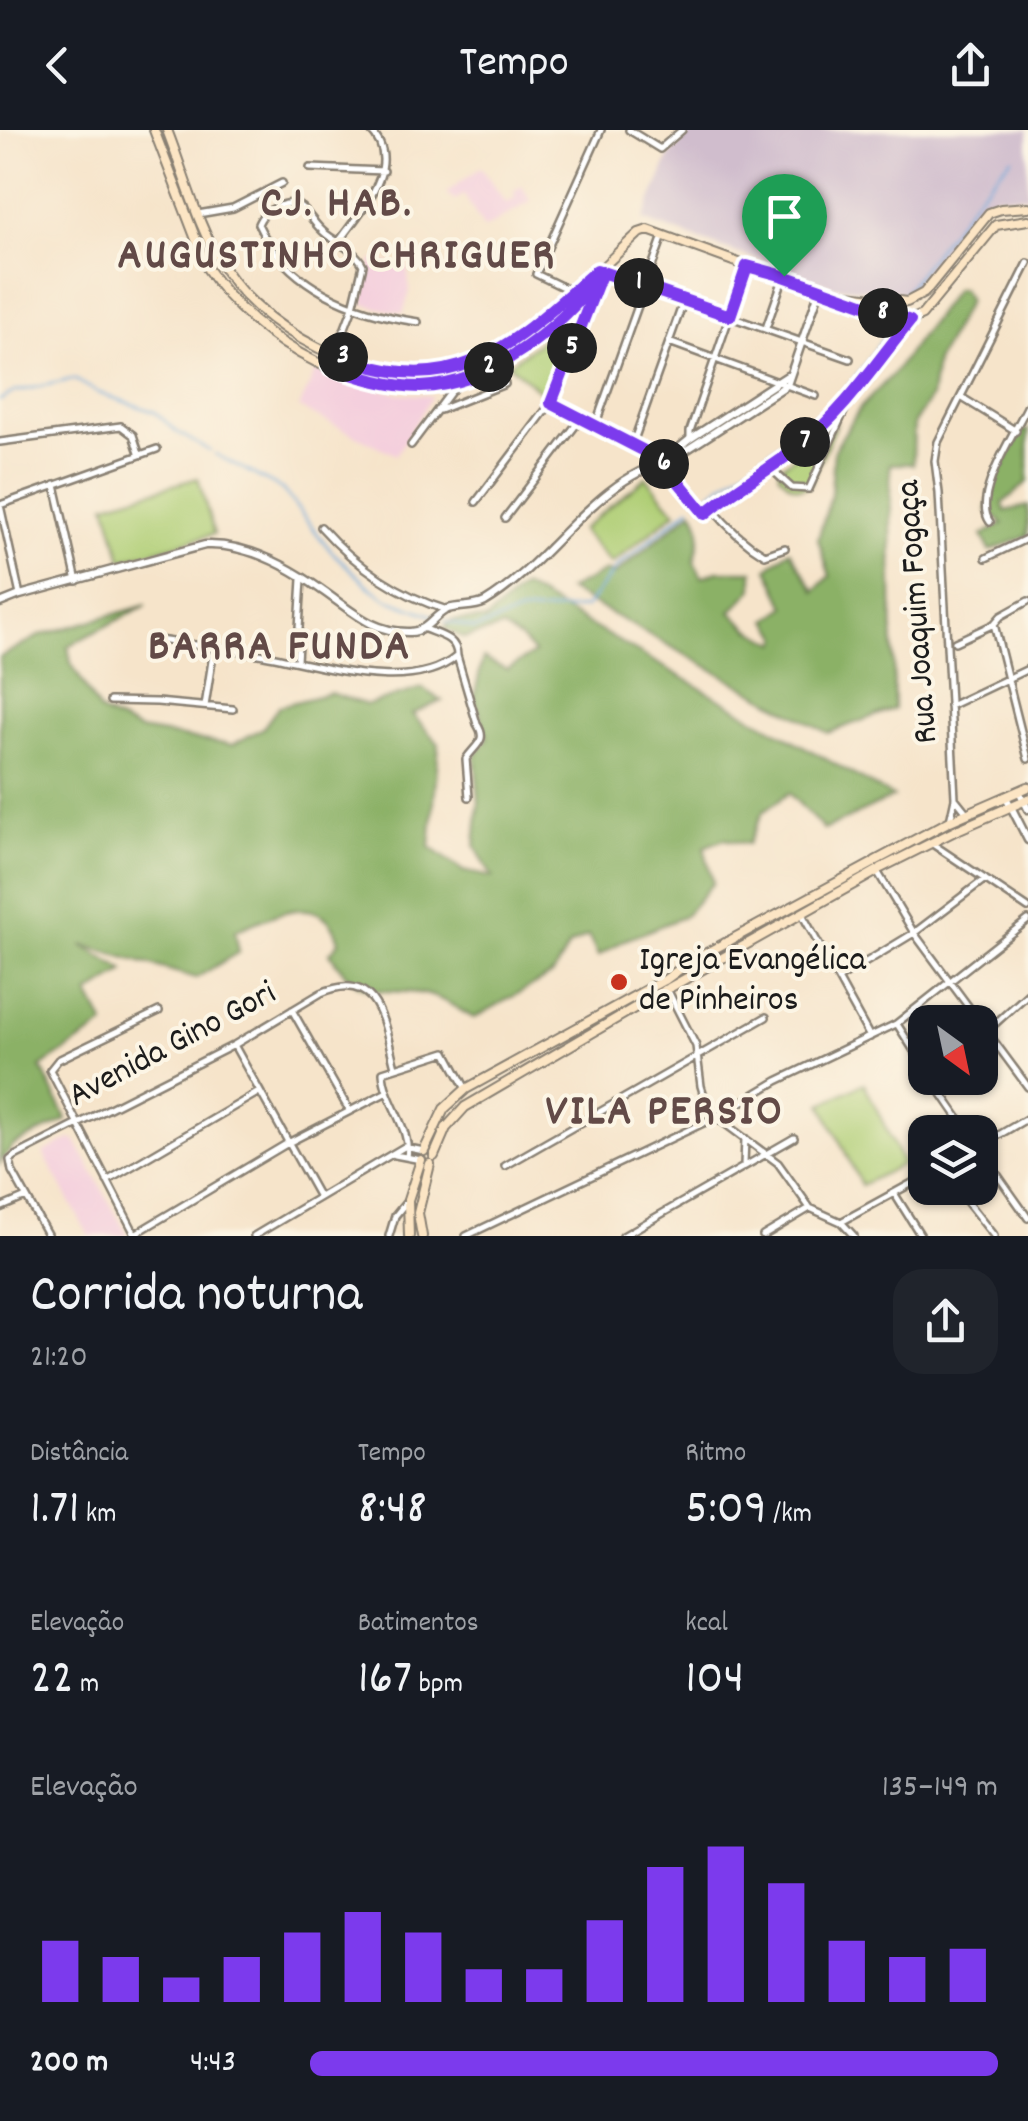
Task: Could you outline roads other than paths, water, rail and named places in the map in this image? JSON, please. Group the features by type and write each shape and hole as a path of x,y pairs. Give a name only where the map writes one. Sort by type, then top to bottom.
{"main road":[{"path":"154,130 193,233 217,283 262,330 300,354 388,384 423,387 459,381 502,360 581,300 607,262 638,233 648,230 910,321 922,314 996,225 1028,220"},
{"path":"167,130 219,260 248,298 288,330 361,364 400,373 428,374 462,366 496,352 598,274"},
{"path":"831,293 907,302 924,293 989,214 1028,207"},
{"path":"924,293 933,301"},
{"path":"358,376 361,364"},
{"path":"408,1231 408,1200 444,1109 466,1089 802,914 950,821 1024,789"},
{"path":"422,1236 420,1198 427,1158 465,1106 666,985 688,963 876,866 1011,806 1027,803"},
{"path":"559,1039 564,1048"}],"street":[{"path":"338,243 384,171 382,148 370,130"},
{"path":"581,300 574,291 536,274 601,130"},
{"path":"629,130 660,149 682,130"},
{"path":"310,168 384,171"},
{"path":"198,214 232,208 282,183"},
{"path":"330,367 353,307 364,265 360,258 321,231 296,203 278,206 262,215 258,224 273,251 292,272 353,307 377,316 418,322"},
{"path":"595,426 664,234"},
{"name":"Rua Joaquim Fogaça","path":"950,821 955,798 939,493 934,461 938,442 1028,263"},
{"path":"692,442 690,431 747,266"},
{"path":"476,502 551,403 598,274 645,285 850,359"},
{"path":"766,328 784,276"},
{"path":"321,527 360,566 424,603 447,610 483,603 619,483 662,462 784,381 820,289"},
{"path":"633,443 684,300"},
{"path":"551,403 633,443 662,462 704,513 804,443 851,396 910,321"},
{"path":"669,342 784,381 816,396"},
{"path":"411,445 459,381 462,366"},
{"path":"437,411 505,384"},
{"path":"769,467 792,488 810,488 851,396"},
{"path":"961,397 1016,431"},
{"path":"990,522 984,504 995,470 1028,404"},
{"path":"505,518 580,420"},
{"path":"0,442 121,426 133,435 138,454"},
{"path":"20,594 0,506 157,449"},
{"path":"55,484 77,581"},
{"path":"712,508 732,533 749,546 765,554 785,548"},
{"path":"986,558 1028,538"},
{"path":"0,603 20,594 205,545 243,548 302,579 374,627 392,631 425,629 452,640 483,733 483,740 466,759 469,797"},
{"path":"297,662 302,579"},
{"path":"954,642 994,624 1028,601"},
{"path":"425,629 447,610"},
{"path":"994,624 1028,759"},
{"path":"150,639 377,676 407,675 451,662 457,656"},
{"path":"205,706 214,648"},
{"path":"950,706 1028,669"},
{"path":"110,701 233,709"},
{"path":"1024,789 1027,803"},
{"path":"1006,797 1028,840"},
{"path":"955,798 967,814"},
{"path":"931,842 1028,908"},
{"path":"876,866 914,933 967,1005"},
{"path":"838,979 914,933 986,879"},
{"path":"802,914 870,1037"},
{"path":"466,1236 716,1117 777,1081 896,1024 1028,920"},
{"path":"666,985 696,1046 706,1102 716,1117 778,1163 810,1208 841,1222 854,1236"},
{"name":"Avenida Gino Gori","path":"26,1197 12,1172 10,1160 14,1156 234,1046 336,987 357,988 380,1009 395,1067"},
{"path":"998,1021 1028,994"},
{"path":"292,1010 350,1110"},
{"path":"159,1011 58,1060 50,1070 135,1235 288,1143 387,1092"},
{"path":"506,1166 766,1017"},
{"path":"896,1024 908,1042"},
{"path":"234,1046 319,1197"},
{"path":"998,1046 1028,1088"},
{"path":"407,1157 409,1147 382,1074 446,1052 466,1089"},
{"path":"106,1182 259,1092"},
{"path":"998,1137 1028,1118"},
{"path":"744,1166 746,1138"},
{"path":"622,1236 794,1138"},
{"path":"409,1147 427,1158"},
{"path":"254,1236 409,1147"},
{"path":"392,1155 427,1158"},
{"path":"998,1174 1028,1218"},
{"path":"841,1222 908,1185"},
{"path":"894,1193 921,1236"},
{"path":"0,1208 26,1197 48,1236"},
{"path":"389,1236 395,1216 408,1200"},
{"path":"969,1205 994,1236"},
{"path":"763,1236 810,1208"},
{"path":"392,1226 408,1231"}],"waterway":[{"path":"904,293 977,196 1012,158"},
{"path":"702,500 821,413 860,373 890,327"},
{"path":"0,400 14,392 74,379 99,393 155,412 177,432 210,451"},
{"path":"215,454 282,489 331,551 370,587 387,599 434,616"},
{"path":"445,621 475,629 520,613 585,608 617,567 691,507"}],"place":[{"name":"Igreja Evangélica de Pinheiros","path":"619,982"}],"district":[{"name":"CJ. HAB. AUGUSTINHO CHRIGUER","path":"337,232"},
{"name":"BARRA FUNDA","path":"280,649"},
{"name":"VILA PERSIO","path":"665,1114"}]}
